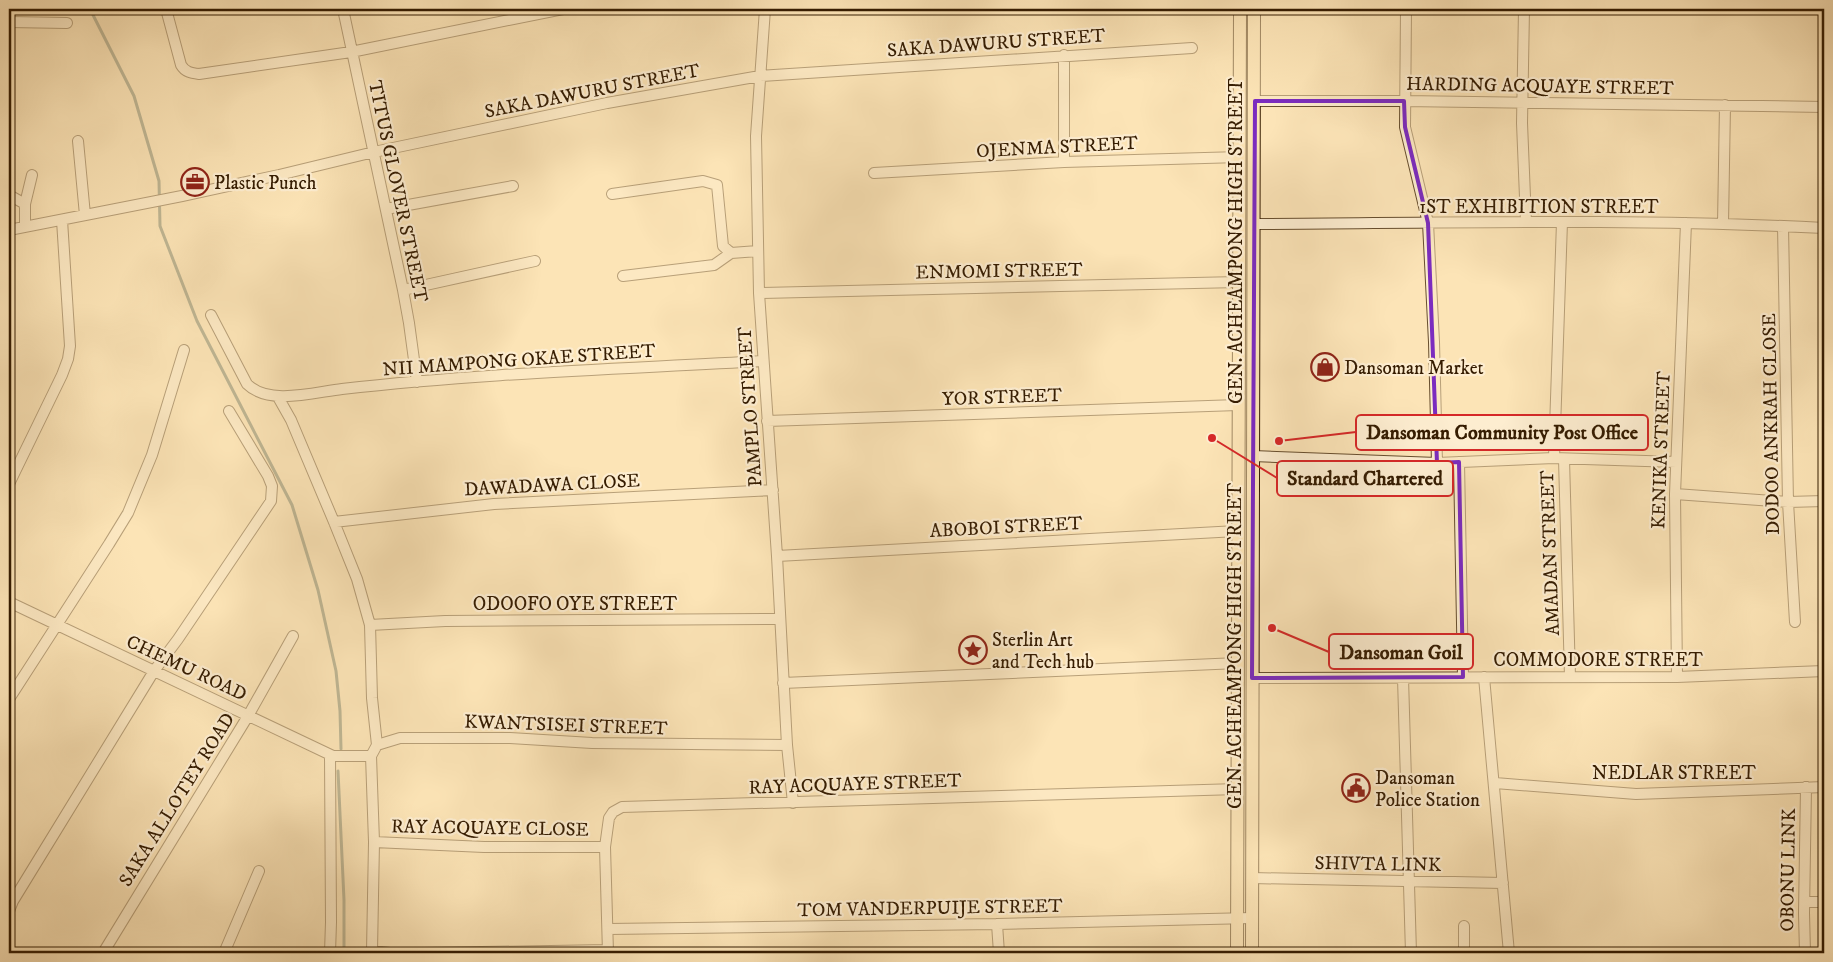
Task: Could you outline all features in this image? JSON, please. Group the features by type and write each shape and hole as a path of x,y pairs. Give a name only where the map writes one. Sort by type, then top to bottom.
{"main road":[{"name":"GEN. ACHEAMPONG HIGH STREET","path":"1238,953 1240,9"},
{"name":"GEN. ACHEAMPONG HIGH STREET","path":"1252,953 1254,9"}],"street":[{"path":"166,9 181,65 184,70 192,74 351,52 557,9"},
{"name":"TITUS GLOVER STREET","path":"343,9 403,290 417,382"},
{"name":"PAMPLO STREET","path":"765,9 756,136 759,293 762,362 777,556 786,745 793,803"},
{"path":"1406,9 1405,127 1428,223 1434,342 1437,463"},
{"path":"1524,9 1522,103 1526,222"},
{"path":"9,22 66,23"},
{"name":"SAKA DAWURU STREET","path":"9,230 182,196 374,152 607,103 760,76 1192,48"},
{"path":"1064,55 1064,162"},
{"name":"HARDING ACQUAYE STREET","path":"1254,101 1404,101 1824,107"},
{"path":"1723,224 1725,105"},
{"path":"78,141 84,215"},
{"name":"OJENMA STREET","path":"874,173 1064,162 1240,157"},
{"path":"25,227 25,204 32,175"},
{"path":"612,194 703,181 717,185 723,246 731,253"},
{"path":"386,209 513,186"},
{"path":"9,195 25,204"},
{"path":"9,484 62,375 68,358 70,335 62,220"},
{"name":"1ST EXHIBITION STREET","path":"1254,224 1562,222 1723,224 1824,228"},
{"name":"AMADAN STREET","path":"1562,222 1559,458 1570,677"},
{"name":"KENIKA STREET","path":"1677,677 1675,494 1686,224"},
{"name":"DODOO ANKRAH CLOSE","path":"1783,226 1788,502 1795,622"},
{"path":"623,276 714,265 731,253 758,251"},
{"path":"403,290 535,261"},
{"name":"ENMOMI STREET","path":"759,293 1239,282"},
{"path":"211,315 247,384 257,392 278,397 291,420 357,579 370,625 372,698 377,746 371,756 374,842 371,952 390,953"},
{"path":"9,699 110,544 128,513 152,455 184,350"},
{"name":"NII MAMPONG OKAE STREET","path":"278,397 341,389 503,375 762,362"},
{"name":"YOR STREET","path":"767,421 1238,405"},
{"path":"9,911 13,901 154,671 178,639 271,501 272,486 268,476 229,410"},
{"path":"1253,456 1437,463 1559,458 1676,462"},
{"path":"1459,462 1463,678"},
{"name":"DAWADAWA CLOSE","path":"334,522 494,504 773,490"},
{"path":"1675,494 1788,502 1824,501"},
{"name":"ABOBOI STREET","path":"777,556 1238,531"},
{"name":"CHEMU ROAD","path":"9,602 332,756 371,756"},
{"name":"ODOOFO OYE STREET","path":"370,625 445,621 779,619"},
{"name":"SAKA ALLOTEY ROAD","path":"103,953 248,716 293,636"},
{"path":"783,683 1238,663"},
{"name":"COMMODORE STREET","path":"1252,678 1677,677 1824,671"},
{"path":"1484,677 1509,953"},
{"path":"1403,678 1411,953"},
{"name":"KWANTSISEI STREET","path":"377,746 400,738 510,738 592,743 786,745"},
{"path":"330,953 332,756"},
{"name":"NEDLAR STREET","path":"1495,783 1636,794 1824,787"},
{"name":"OBONU LINK","path":"1805,953 1806,787"},
{"name":"RAY ACQUAYE STREET","path":"608,951 605,847 609,818 613,812 622,807 1238,789"},
{"name":"RAY ACQUAYE CLOSE","path":"374,842 484,847 605,847"},
{"path":"224,953 259,871"},
{"name":"SHIVTA LINK","path":"1252,878 1503,883"},
{"path":"1805,902 1824,902"},
{"name":"TOM VANDERPUIJE STREET","path":"608,929 997,924 1252,918"},
{"path":"997,924 999,953"},
{"path":"1464,926 1464,953"},
{"path":"424,953 608,951"}],"highlighted area":[{"path":"1255,101 1404,101 1405,127 1428,223 1437,463 1459,462 1463,677 1252,678"}],"waterway":[{"path":"90,9 134,96 159,181 160,226 197,321 292,505 318,590 336,671 341,749"},
{"path":"338,771 344,900 344,953"}],"place":[{"name":"Plastic Punch","path":"195,182"},
{"name":"Dansoman Market","path":"1325,367"},
{"name":"Standard Chartered","path":"1212,438"},
{"name":"Dansoman Community Post Office","path":"1279,441"},
{"name":"Dansoman Goil","path":"1272,628"},
{"name":"Sterlin Art and Tech hub","path":"973,650"},
{"name":"Dansoman Police Station","path":"1356,788"}]}
